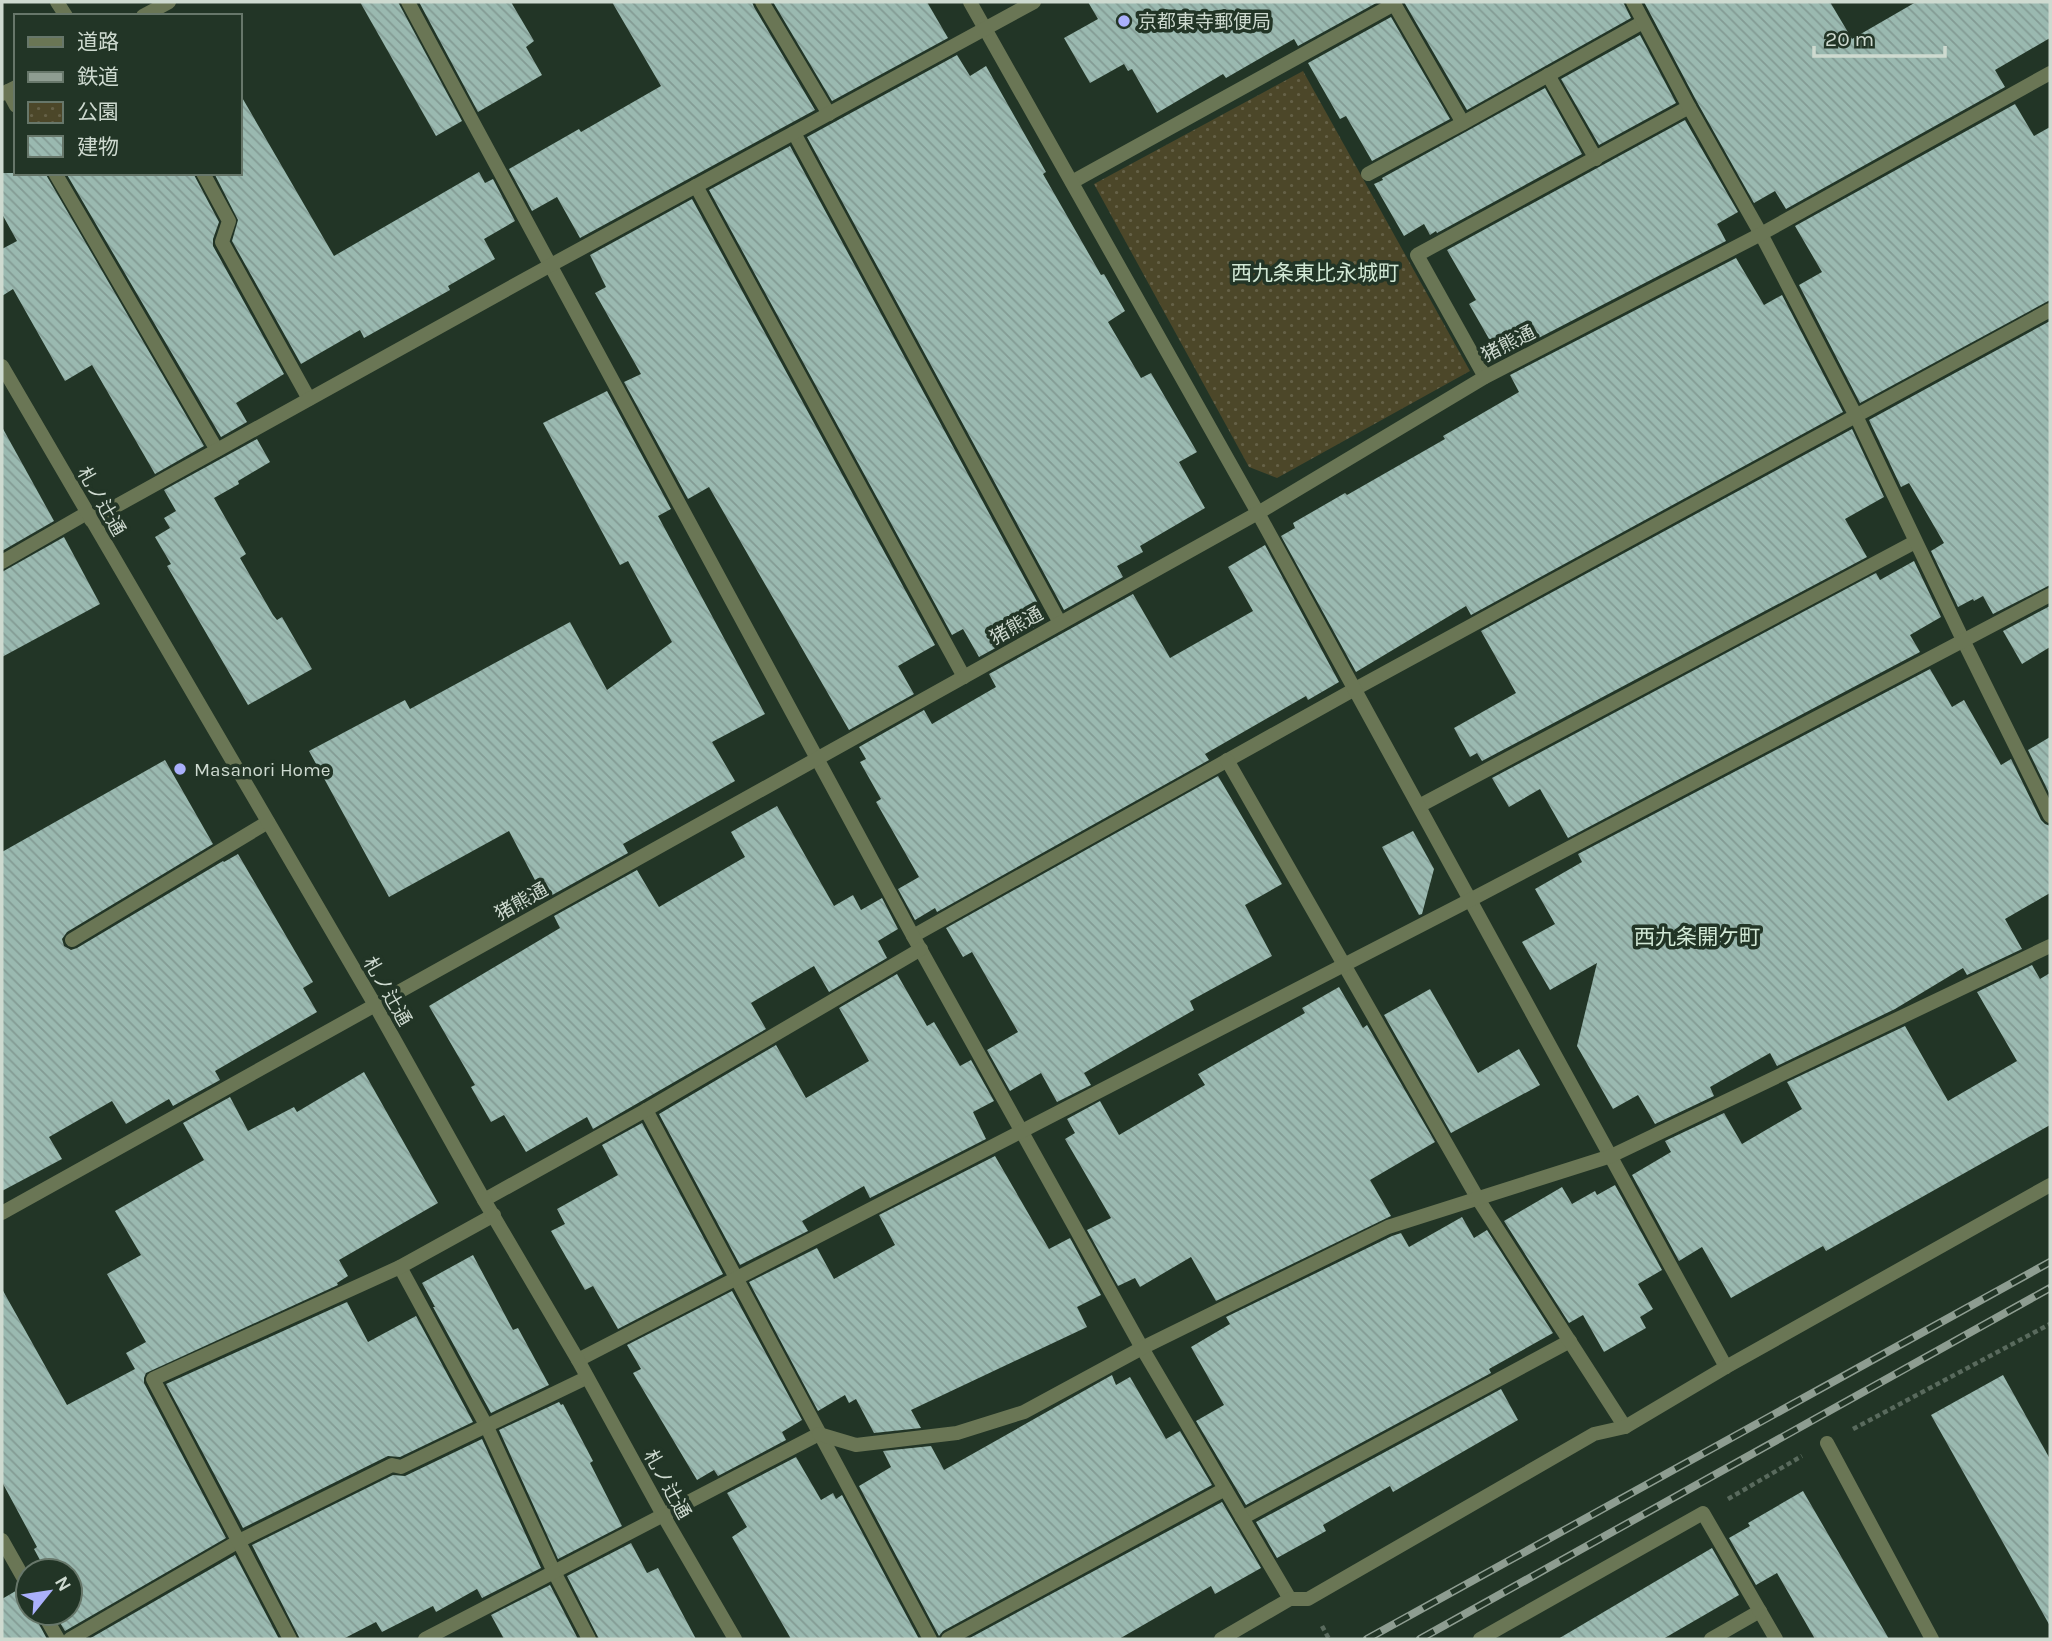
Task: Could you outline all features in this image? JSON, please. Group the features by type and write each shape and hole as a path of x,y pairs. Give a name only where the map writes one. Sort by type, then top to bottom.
{"street":[{"path":"147,14 169,2"},
{"path":"408,2 913,936 1142,1348 1290,1599"},
{"path":"762,2 829,114"},
{"path":"970,2 1258,513 1726,1367"},
{"path":"2,562 217,450 1034,2"},
{"path":"1633,2 1761,234 1856,416 2050,816"},
{"path":"1072,182 1393,3 1463,124"},
{"path":"1368,174 1463,124 1643,22"},
{"name":"猪熊通","path":"2,1213 1258,513 1485,377 1761,234 2050,74"},
{"path":"1548,75 1596,159"},
{"path":"1485,377 1417,255 1689,107"},
{"path":"794,133 1060,623"},
{"path":"56,175 217,450"},
{"path":"204,175 229,221 222,242 309,399"},
{"path":"696,186 964,677"},
{"path":"913,936 1355,689 2050,310"},
{"name":"札ノ辻通","path":"2,366 375,1005 735,1639"},
{"path":"1419,806 1915,542"},
{"path":"578,1360 1344,966 2050,595"},
{"path":"1227,760 1478,1199 1625,1427"},
{"path":"72,940 268,822"},
{"path":"428,1639 819,1434 856,1445 957,1433 1024,1412 1142,1348 1388,1227 1611,1156 2050,946"},
{"path":"484,1200 646,1110 921,950"},
{"path":"646,1110 930,1639"},
{"path":"1221,1639 1290,1599 1308,1599 1594,1434 1625,1427 1726,1367 2050,1185"},
{"path":"290,1639 153,1379 400,1267 494,1215"},
{"path":"400,1267 486,1425 554,1572 589,1639"},
{"path":"1242,1518 1570,1341"},
{"path":"70,1639 239,1541 392,1465 401,1467 586,1378"},
{"path":"1827,1443 1933,1639"},
{"path":"948,1639 1225,1489"},
{"path":"1480,1639 1703,1513 1776,1639"},
{"path":"2,1540 14,1561"},
{"path":"1711,1639 1760,1611"}],"path":[{"path":"1703,1513 1827,1443 2050,1324"},
{"path":"1322,1626 1329,1639"}],"green space":[{"path":"1303,71 1470,371 1277,478 1249,467 1094,184"}],"building":[{"path":"360,2 398,2 462,121 436,136"},
{"path":"419,2 511,2 534,41 526,47 542,75 478,112"},
{"path":"612,2 752,2 815,110 580,238 557,197 532,211 509,169 661,86"},
{"path":"773,2 927,2 948,38 832,101"},
{"path":"1088,2 1378,2 1298,46 1294,39 1226,78 1223,74 1157,113 1132,69 1128,71 1124,64 1090,83 1064,38 1098,19"},
{"path":"1404,2 1623,2 1631,18 1467,110"},
{"path":"1644,2 1830,2 1852,39 1916,2 2050,2 2050,38 1995,70 2005,87 1786,209 1775,191 1754,203"},
{"path":"1391,17 1450,119 1372,161 1346,116 1340,119 1308,63"},
{"path":"1640,35 1676,103 1599,145 1561,79"},
{"path":"957,55 970,76 986,66 1046,172 1043,174 1101,275 1104,274 1125,311 1108,322 1141,378 1151,373 1197,452 1179,462 1205,508 1140,546 1143,552 1117,566 1123,577 1064,610 807,137"},
{"path":"1545,88 1582,154 1437,233 1436,231 1430,235 1424,224 1404,236 1374,184"},
{"path":"242,97 334,256 479,172 485,183 493,179 515,221 484,239 495,259 448,286 450,290 364,338 360,330 301,364 232,241 238,220 215,175 242,175"},
{"path":"2015,104 2034,136 2050,127 2050,300 1860,403 1799,285 1822,272 1795,226"},
{"path":"1685,120 1738,212 1717,224 1726,241 1500,358 1469,304 1476,300 1447,250"},
{"path":"790,146 1047,620 979,657 963,629 952,635 709,190"},
{"path":"2,173 46,175 204,446 155,474 92,365 65,381 13,289 2,296 2,249 17,241 2,214"},
{"path":"67,175 194,175 219,222 213,246 284,374 236,403 247,422 221,437"},
{"path":"692,199 935,645 898,666 914,694 849,730 709,487 688,499 624,382 641,374 595,293 606,287 590,255"},
{"path":"1736,258 1764,305 1782,295 1843,412 1471,615 1466,606 1356,672 1281,536 1295,528 1293,523 1445,439 1443,436 1519,392 1510,375"},
{"path":"2050,321 2050,585 1993,614 1983,596 1958,607 1931,551 1944,543 1909,483 1901,487 1869,420"},
{"path":"607,391 671,509 658,516 765,714 712,742 735,781 623,844 628,853 545,899 509,831 389,897 309,751 405,700 410,709 570,622 607,690 672,642 628,561 620,565 543,423"},
{"path":"2,427 54,521 2,551"},
{"path":"1852,429 1884,497 1845,519 1867,557 1482,761 1477,753 1470,757 1454,728 1516,693 1481,631"},
{"path":"257,439 270,462 214,498 246,554 240,558 273,615 277,620 282,617 312,669 248,705 167,566 171,564 155,537 170,528 164,518 176,511 164,490"},
{"path":"64,537 100,604 2,657 2,572"},
{"path":"1265,545 1339,682 1308,700 1306,696 1205,754 1209,760 937,912 935,908 915,920 898,889 919,877 876,802 881,799 860,762 866,759 859,747 924,710 932,724 996,687 989,674 1133,594 1170,658 1253,611 1228,567"},
{"path":"1914,561 1941,617 1910,635 1920,652 1568,838 1540,789 1509,807 1492,778 1876,573 1880,580"},
{"path":"2050,606 2050,647 2022,664 2003,631"},
{"path":"1930,669 1952,707 1964,700 2001,765 2011,759 2041,820 2050,826 2050,893 2005,919 2022,949 1967,975 1963,968 1895,1009 1777,1066 1770,1053 1710,1087 1714,1096 1655,1124 1638,1095 1613,1109 1577,1046 1597,963 1550,990 1522,942 1555,924 1535,889 1582,862 1578,854"},
{"path":"2050,737 2050,795 2028,750"},
{"path":"165,760 213,844 67,932 62,939 64,946 71,950 77,948 238,854 313,982 303,988 317,1012 215,1071 220,1080 173,1106 169,1099 126,1124 112,1101 49,1137 62,1159 2,1191 2,852"},
{"path":"1218,776 1282,884 1245,905 1272,956 1190,1001 1194,1010 1084,1073 1091,1085 1057,1102 1041,1073 1010,1091 987,1050 1018,1032 972,952 963,957 946,928"},
{"path":"777,806 834,906 853,895 861,910 882,898 898,929 878,941 887,958 829,992 814,966 751,1003 766,1029 593,1129 587,1117 526,1152 504,1115 491,1122 471,1087 475,1085 429,1006 560,928 554,916 637,870 659,907 745,857 731,832"},
{"path":"1413,831 1434,869 1422,914 1419,915 1382,847"},
{"path":"2032,965 2040,979 2050,973 2050,1125 1826,1251 1823,1246 1731,1298 1702,1247 1679,1261 1632,1175 1671,1152 1665,1141 1724,1113 1742,1144 1802,1109 1787,1082 1905,1026 1948,1101 2017,1061 1977,992"},
{"path":"897,974 927,1026 934,1022 960,1066 971,1060 994,1101 973,1112 986,1139 870,1198 864,1186 802,1221 808,1231 740,1265 659,1114 776,1045 806,1098 869,1061 839,1008"},
{"path":"1339,987 1363,1028 1367,1025 1435,1142 1370,1180 1391,1216 1216,1301 1191,1257 1140,1287 1135,1278 1118,1286 1087,1230 1111,1218 1065,1139 1075,1133 1067,1119 1100,1101 1119,1135 1205,1085 1198,1074 1305,1013 1302,1008"},
{"path":"1430,989 1478,1073 1519,1049 1540,1085 1451,1133 1384,1015"},
{"path":"364,1072 438,1203 339,1260 348,1276 337,1283 338,1285 146,1373 144,1383 226,1538 84,1620 84,1557 38,1557 34,1549 37,1547 2,1482 2,1289 67,1405 135,1369 126,1353 146,1342 107,1274 141,1255 115,1211 204,1160 183,1123 230,1097 248,1131 294,1107 297,1112"},
{"path":"642,1123 723,1274 618,1329 593,1286 585,1290 551,1231 565,1224 557,1209 618,1175 602,1145"},
{"path":"995,1156 1049,1249 1070,1238 1101,1295 1077,1307 1087,1327 911,1410 921,1428 874,1433 856,1399 849,1403 845,1395 818,1411 749,1282 817,1248 834,1279 895,1245 879,1215"},
{"path":"1615,1185 1662,1270 1638,1284 1653,1309 1640,1317 1646,1328 1604,1352 1583,1315 1569,1323 1504,1221 1562,1187 1572,1204 1595,1191 1597,1195"},
{"path":"1462,1217 1474,1238 1487,1230 1553,1333 1489,1369 1491,1373 1246,1505 1196,1421 1224,1405 1191,1347 1230,1324 1226,1317 1392,1236 1401,1233 1409,1247"},
{"path":"473,1255 513,1330 518,1328 549,1385 491,1413 422,1283"},
{"path":"732,1291 802,1420 782,1432 786,1440 718,1476 714,1470 697,1480 633,1373 641,1369 627,1345"},
{"path":"347,1302 368,1342 416,1316 473,1422 400,1457 388,1456 243,1528 166,1384"},
{"path":"1112,1375 1116,1385 1130,1377 1166,1439 1180,1431 1212,1485 943,1631 939,1636 859,1486 891,1467 883,1451 931,1446 944,1470"},
{"path":"2003,1375 2050,1459 2050,1626 1931,1415"},
{"path":"1501,1389 1518,1420 1393,1492 1390,1486 1323,1525 1326,1531 1277,1558 1256,1522"},
{"path":"559,1402 563,1404 593,1461 590,1463 622,1526 558,1559 499,1430"},
{"path":"482,1439 541,1568 482,1598 477,1589 436,1612 433,1606 382,1632 376,1622 343,1639 300,1639 252,1545 393,1475 405,1476"},
{"path":"796,1457 821,1500 833,1493 836,1499 842,1495 919,1639 791,1639 732,1537 747,1527 727,1493"},
{"path":"1803,1491 1889,1639 1815,1639 1777,1573 1756,1585 1729,1538 1750,1526 1748,1523"},
{"path":"1222,1502 1261,1568 1215,1594 1211,1586 1119,1639 968,1639"},
{"path":"631,1543 647,1573 658,1568 696,1639 599,1639 567,1576"},
{"path":"1712,1548 1739,1595 1663,1639 1558,1639"},
{"path":"235,1555 279,1639 89,1639"},
{"path":"550,1585 578,1639 504,1639 491,1615"},
{"path":"14,1592 14,1627 41,1627 47,1639 2,1639 2,1599"}],"railway":[{"path":"1367,1639 2050,1262"},
{"path":"1420,1639 2050,1288"}],"place":[{"name":"京都東寺郵便局","path":"1124,21"},
{"name":"Masanori Home","path":"180,769"}],"district":[{"name":"西九条東比永城町","path":"1315,273"},
{"name":"西九条開ケ町","path":"1697,937"}]}
